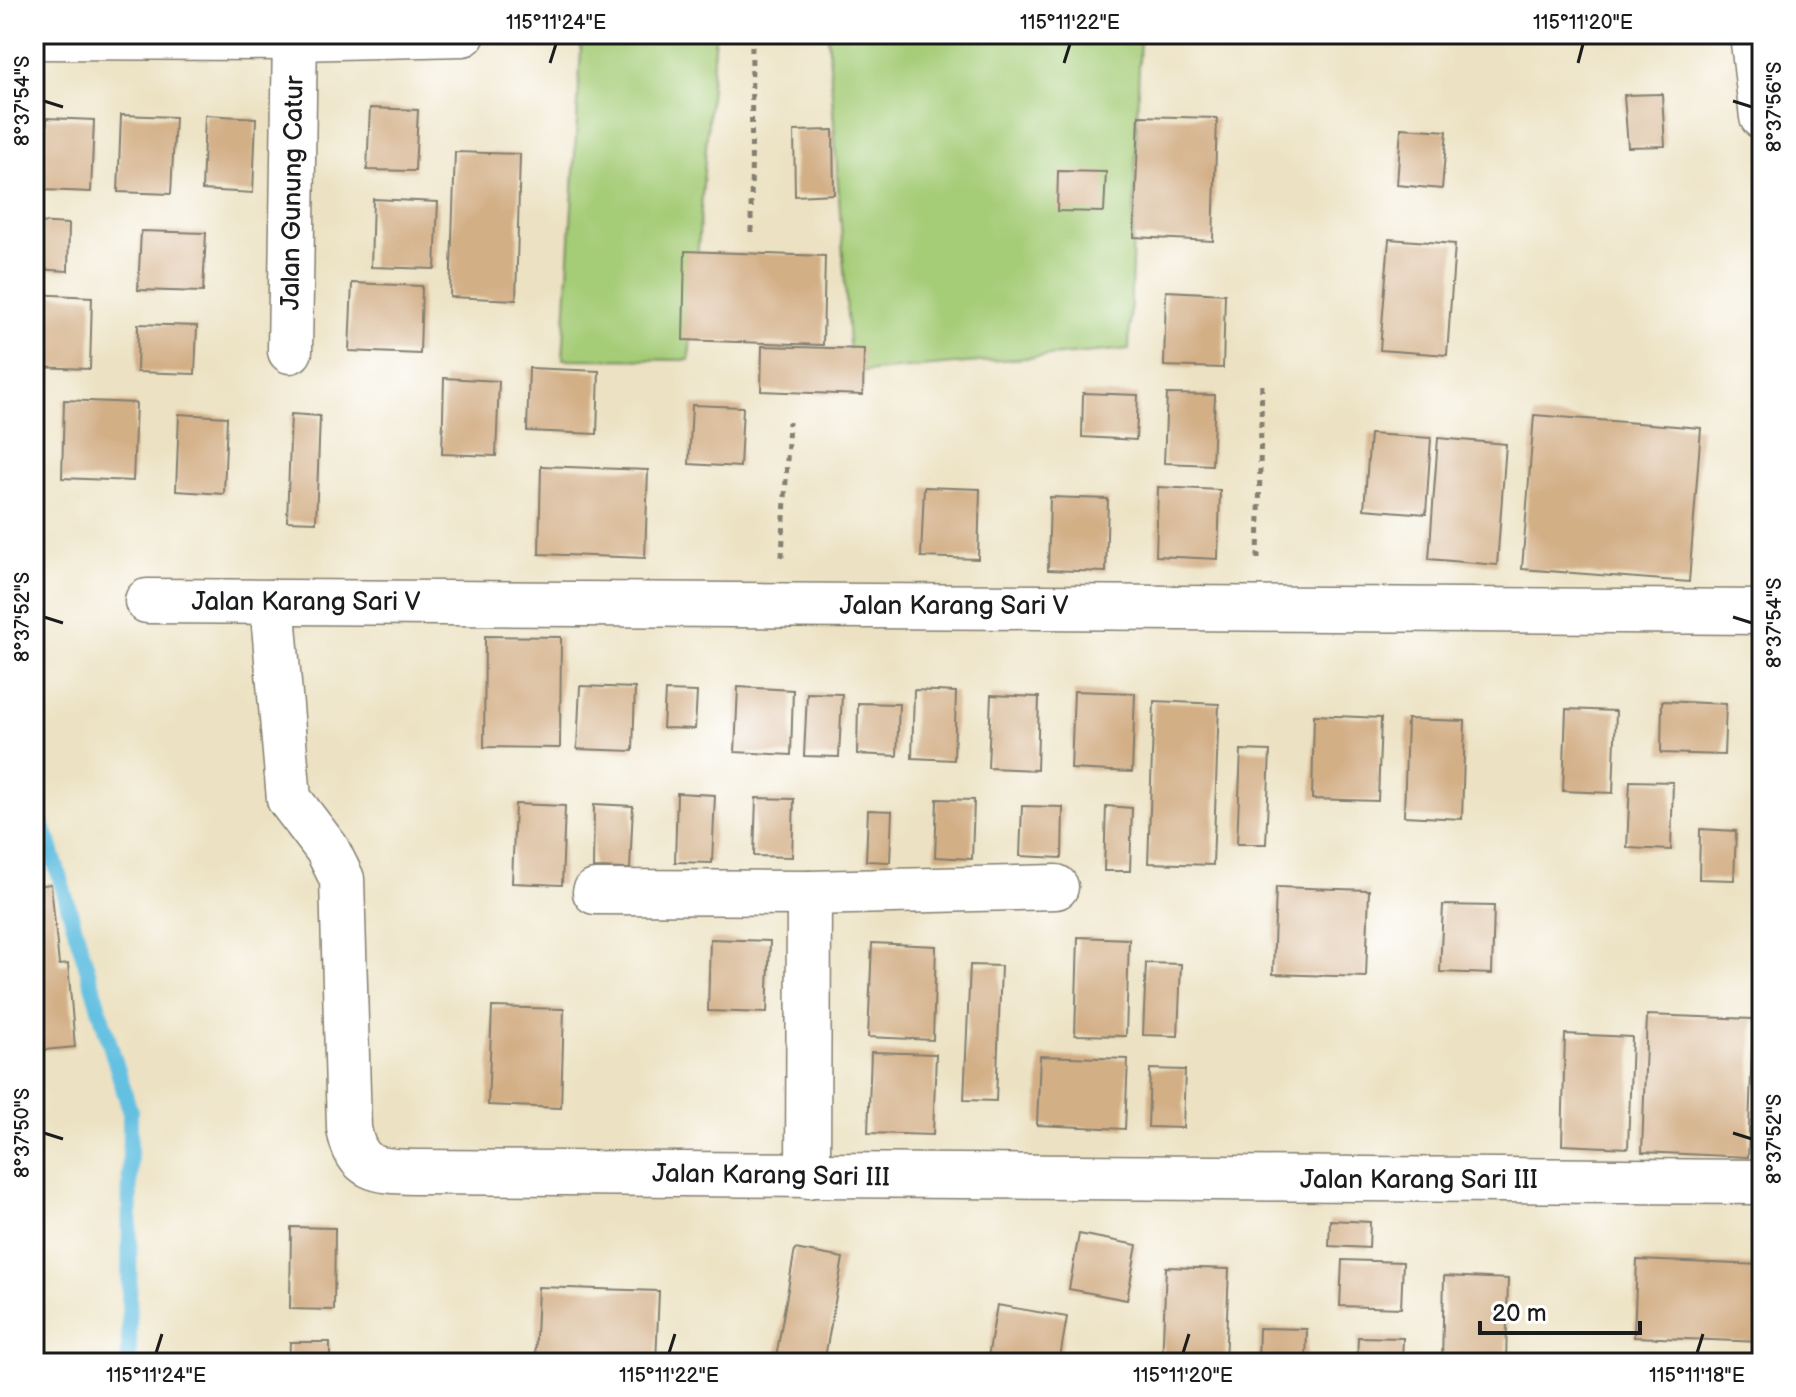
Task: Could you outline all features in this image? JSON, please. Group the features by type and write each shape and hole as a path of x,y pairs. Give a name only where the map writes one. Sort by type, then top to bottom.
{"street":[{"path":"34,37 463,34"},
{"path":"1752,34 1762,117"},
{"name":"Jalan Gunung Catur","path":"290,351 295,36"},
{"name":"Jalan Karang Sari V","path":"147,601 1762,612"},
{"name":"Jalan Karang Sari III","path":"272,602 289,799 327,849 342,879 349,1128 351,1143 359,1158 372,1166 391,1171 808,1176 1762,1182"},
{"path":"595,892 809,893 1056,887"},
{"path":"808,1176 809,893"}],"path":[{"path":"751,232 752,34"},
{"path":"1256,608 1262,379"},
{"path":"779,605 789,422"}],"green space":[{"path":"582,34 715,34 689,360 563,359"},
{"path":"1140,34 1129,349 851,373 828,36"}],"building":[{"path":"1662,94 1665,146 1628,147 1624,95"},
{"path":"370,108 418,110 415,171 367,170"},
{"path":"121,115 175,117 171,194 118,192"},
{"path":"205,115 256,118 253,193 202,190"},
{"path":"1139,116 1217,118 1213,241 1134,237"},
{"path":"47,118 94,120 91,192 43,190"},
{"path":"1401,128 1447,131 1442,189 1397,185"},
{"path":"833,130 834,194 795,196 794,131"},
{"path":"455,152 520,154 516,300 450,297"},
{"path":"1058,171 1106,172 1104,212 1057,211"},
{"path":"373,199 438,202 435,269 371,267"},
{"path":"34,222 69,224 68,271 34,269"},
{"path":"141,231 206,233 203,292 138,290"},
{"path":"1389,239 1455,244 1447,355 1380,350"},
{"path":"685,251 825,256 823,345 683,340"},
{"path":"352,283 422,286 420,354 349,351"},
{"path":"1166,291 1225,294 1223,368 1164,366"},
{"path":"34,294 92,297 90,369 34,367"},
{"path":"138,324 197,326 195,374 137,372"},
{"path":"762,346 864,349 863,395 761,391"},
{"path":"529,368 599,371 597,434 527,431"},
{"path":"444,378 499,381 496,456 442,454"},
{"path":"1083,393 1138,395 1136,440 1082,437"},
{"path":"1167,394 1215,395 1212,465 1164,463"},
{"path":"64,400 136,403 133,481 62,478"},
{"path":"692,405 743,407 740,467 689,464"},
{"path":"179,414 227,417 224,494 176,491"},
{"path":"291,414 320,416 316,522 287,521"},
{"path":"1534,415 1701,428 1689,582 1522,569"},
{"path":"1370,434 1431,438 1426,514 1364,509"},
{"path":"1438,438 1506,444 1497,565 1429,559"},
{"path":"541,466 648,470 645,558 539,554"},
{"path":"924,487 980,489 978,559 921,557"},
{"path":"1158,487 1220,490 1218,559 1156,556"},
{"path":"1050,497 1108,499 1106,572 1048,570"},
{"path":"485,636 561,637 560,748 484,747"},
{"path":"580,686 635,688 633,751 577,749"},
{"path":"738,687 793,690 791,755 735,752"},
{"path":"914,690 956,692 954,760 912,758"},
{"path":"665,691 697,692 695,729 663,728"},
{"path":"1074,691 1135,693 1132,772 1071,769"},
{"path":"807,693 842,694 839,757 804,756"},
{"path":"991,695 1039,697 1037,770 988,768"},
{"path":"1154,701 1219,704 1213,865 1148,863"},
{"path":"1662,701 1726,704 1724,755 1661,753"},
{"path":"858,703 899,704 897,756 857,754"},
{"path":"1566,709 1616,711 1613,793 1563,791"},
{"path":"1314,715 1381,718 1378,801 1312,799"},
{"path":"1407,719 1465,721 1462,819 1404,816"},
{"path":"1241,750 1270,751 1266,844 1237,844"},
{"path":"1630,781 1673,782 1671,850 1627,848"},
{"path":"677,793 715,795 712,863 675,862"},
{"path":"756,798 794,799 792,857 754,856"},
{"path":"937,799 974,800 972,859 935,857"},
{"path":"515,804 565,806 562,885 512,883"},
{"path":"594,804 633,806 630,869 593,868"},
{"path":"1022,806 1063,807 1062,858 1020,856"},
{"path":"1106,806 1132,808 1130,871 1104,871"},
{"path":"868,810 892,811 890,862 866,861"},
{"path":"1700,829 1736,831 1734,880 1699,879"},
{"path":"51,884 59,965 68,964 75,1047 34,1051 34,886"},
{"path":"1276,887 1369,890 1366,977 1273,974"},
{"path":"1443,905 1494,906 1492,974 1440,972"},
{"path":"1078,937 1129,939 1126,1036 1075,1035"},
{"path":"710,939 770,941 767,1013 708,1011"},
{"path":"872,943 936,946 933,1040 868,1037"},
{"path":"1146,963 1181,964 1178,1036 1143,1035"},
{"path":"970,965 1001,966 996,1101 964,1100"},
{"path":"492,1007 564,1009 561,1108 488,1105"},
{"path":"1647,1015 1753,1019 1748,1157 1642,1152"},
{"path":"1565,1034 1632,1037 1628,1148 1562,1145"},
{"path":"871,1052 936,1054 933,1135 868,1133"},
{"path":"1040,1056 1128,1059 1125,1129 1037,1125"},
{"path":"1150,1069 1185,1070 1183,1128 1148,1127"},
{"path":"1330,1220 1370,1222 1369,1248 1329,1246"},
{"path":"291,1227 335,1228 334,1310 290,1309"},
{"path":"1079,1234 1137,1245 1127,1300 1069,1289"},
{"path":"795,1249 843,1258 824,1363 775,1363"},
{"path":"1342,1260 1403,1262 1401,1308 1340,1306"},
{"path":"1637,1260 1762,1265 1762,1342 1634,1337"},
{"path":"1166,1267 1229,1269 1225,1363 1162,1363"},
{"path":"1444,1276 1508,1279 1506,1363 1442,1363"},
{"path":"538,1287 659,1291 656,1363 535,1363"},
{"path":"997,1305 1067,1317 1059,1363 987,1363"},
{"path":"1259,1328 1307,1329 1306,1363 1258,1363"},
{"path":"1358,1337 1403,1338 1402,1363 1357,1363"},
{"path":"290,1342 330,1342 330,1363 289,1363"}],"waterway":[{"path":"34,807 49,842 130,1111 129,1363"}]}
